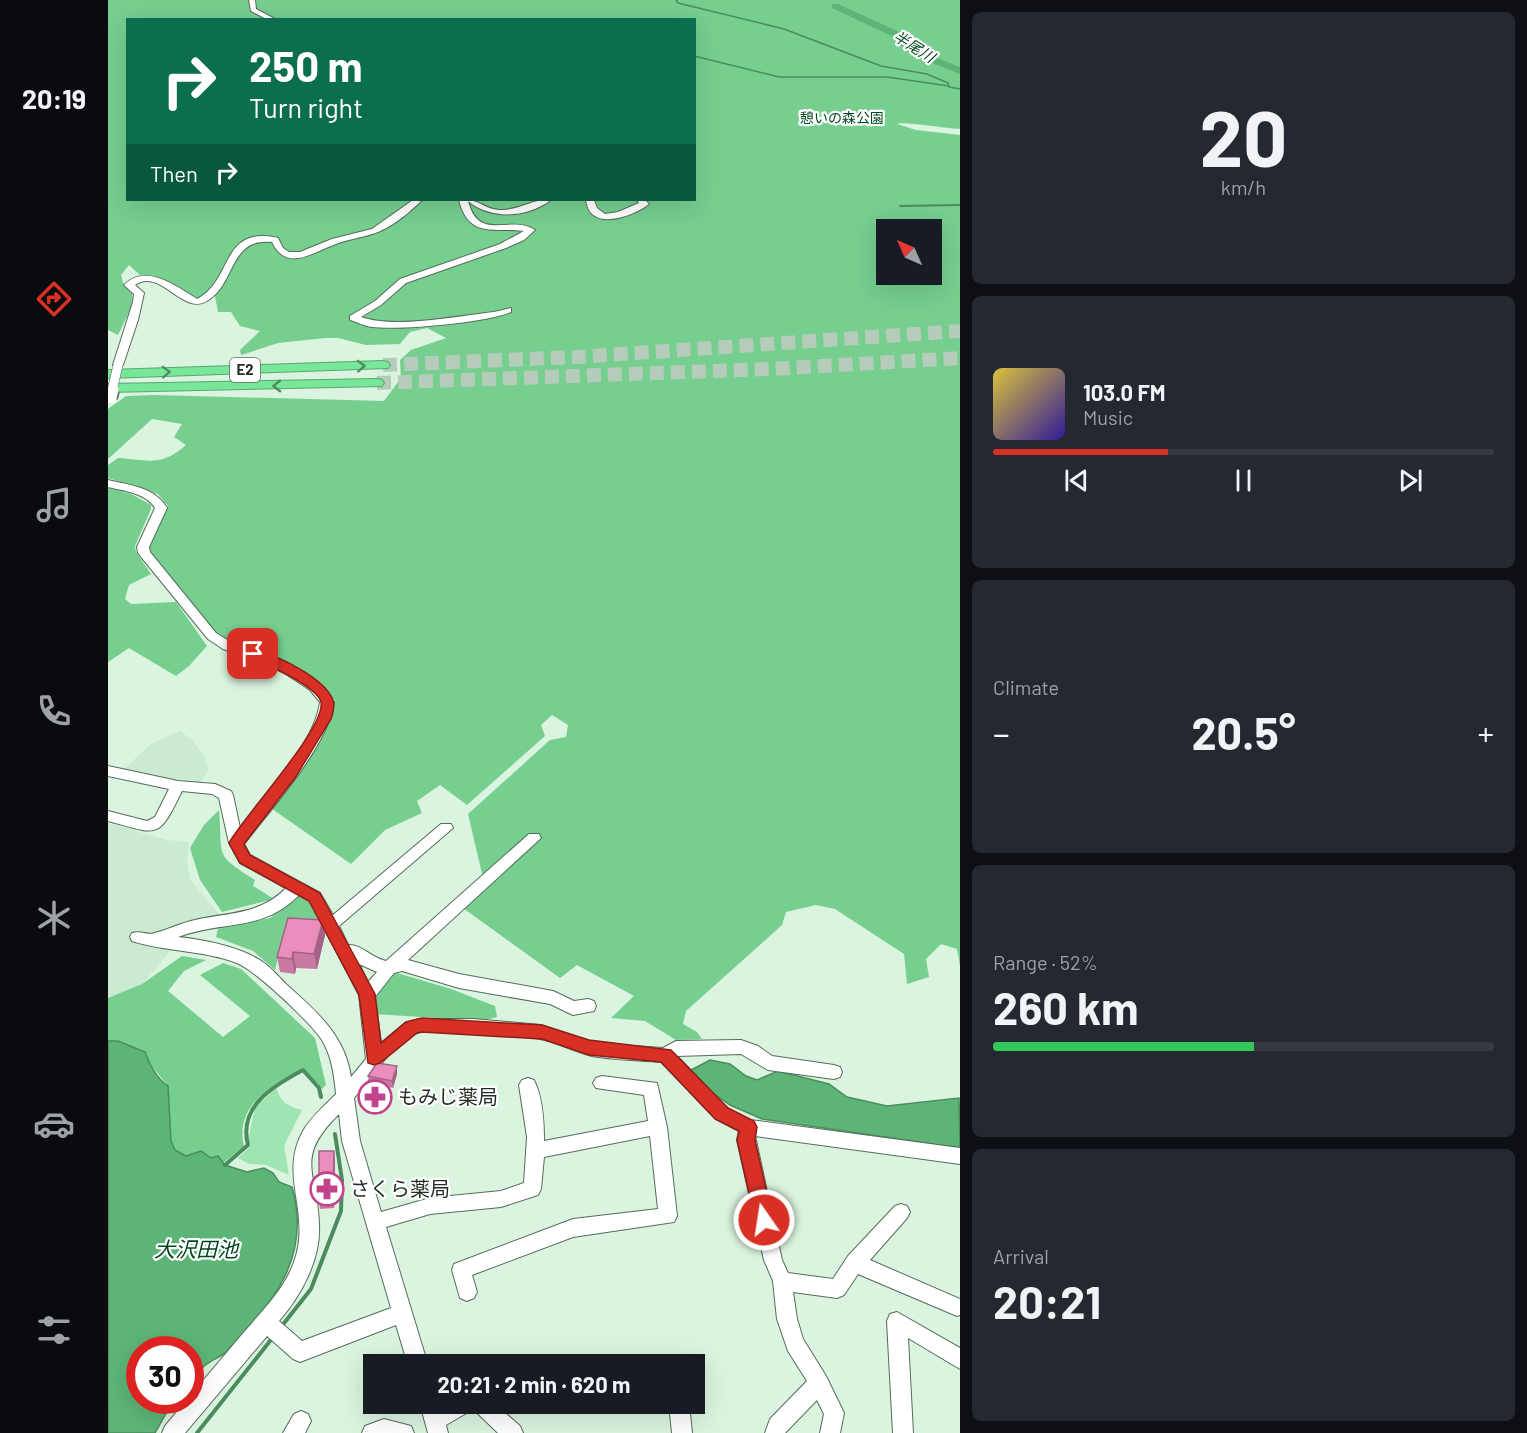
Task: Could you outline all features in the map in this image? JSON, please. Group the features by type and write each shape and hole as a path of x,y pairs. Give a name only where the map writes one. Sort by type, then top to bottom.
{"highway":[{"name":"E2","path":"113,366 383,365"},
{"name":"E2","path":"109,396 377,383"}],"street":[{"path":"252,0 253,10 270,18"},
{"path":"109,396 113,366 129,340 138,301 139,293 129,285 132,281 140,277 151,279 196,302 201,301 214,291 239,247 245,242 268,238 275,240 283,253 295,256 310,253 328,243 383,227 417,201"},
{"path":"463,201 468,216 481,227 531,230 521,238 503,246 403,280 378,303 353,318 371,324 406,324 496,315 508,310"},
{"path":"472,201 486,211 497,213 511,212 544,201"},
{"path":"590,201 596,214 609,217 645,204 642,201"},
{"path":"108,483 150,496 160,503 161,508 143,547 144,553 212,636 222,645 268,658 284,666 322,693 327,702 324,719 290,774 236,843"},
{"path":"108,771 178,786 215,789 226,795 236,843 245,859 315,897 367,994 374,1058"},
{"path":"108,816 147,827 159,821 178,786"},
{"path":"329,922 336,921 446,828"},
{"path":"367,994 389,968 534,838"},
{"path":"297,887 288,899 258,917 183,929 146,939 187,944 239,957 254,964 315,1020 329,1037 341,1065 351,1141 415,1354"},
{"path":"344,953 351,950 370,964 389,968 402,965 459,981 553,998 573,1008 588,1006"},
{"path":"172,1433 292,1288 307,1251 310,1232 309,1213 300,1173 302,1155 308,1138 317,1123 346,1096 374,1058 412,1027 422,1025 542,1032 589,1048 665,1055 676,1048 741,1047 752,1050 768,1063 834,1072"},
{"path":"665,1055 722,1114 748,1127 960,1156"},
{"path":"467,1292 461,1270 531,1242 573,1228 668,1216 658,1127 651,1088 602,1083"},
{"path":"375,1222 430,1206 501,1199 532,1189 537,1150 535,1112 528,1085"},
{"path":"537,1150 658,1127"},
{"path":"748,1127 746,1140 773,1260 783,1281 787,1319 795,1344 834,1413 830,1433"},
{"path":"783,1281 837,1289 855,1262 901,1212"},
{"path":"855,1262 886,1278 957,1307"},
{"path":"266,1322 300,1352 402,1313"},
{"path":"903,1433 897,1321 960,1359"},
{"path":"775,1433 777,1426 819,1383"},
{"path":"491,1414 513,1433"},
{"path":"681,1414 682,1433"},
{"path":"372,1433 384,1429 404,1433"}],"shaded area":[{"path":"180,731 192,740 203,754 209,770 198,785 123,770 151,744"},
{"path":"108,823 167,840 189,842 187,860 190,879 222,918 184,925 169,953 142,984 108,998"},
{"path":"276,1088 286,1103 302,1110 284,1146 289,1175 266,1165 249,1164 238,1158 251,1146 248,1141 255,1107"}],"green space":[{"name":"憩いの森公園","path":"108,0 960,0 960,129 897,124 916,130 960,135 960,966 957,949 941,944 926,959 929,977 907,984 904,954 835,909 816,905 786,912 782,925 686,1011 683,1024 697,1032 702,1039 676,1040 645,1021 611,1018 634,996 577,965 560,978 463,908 483,878 468,814 550,740 566,737 568,725 552,715 541,725 545,736 467,805 440,785 417,801 422,813 385,830 351,864 268,806 329,714 335,700 296,666 222,641 151,554 149,545 168,506 158,494 108,478 108,465 118,458 147,461 169,457 186,445 174,437 182,424 152,419 108,459 108,409 126,396 155,395 384,401 401,378 400,360 411,350 446,338 427,328 410,332 400,344 366,345 338,338 325,338 278,343 241,355 240,350 260,331 240,326 231,312 218,312 215,296 197,298 150,275 140,275 129,265 121,275 124,286 132,292 133,304 118,335 108,330"},
{"path":"108,487 131,494 151,505 135,546 136,552 151,574 129,585 125,599 131,604 176,602 207,646 189,666 176,676 129,648 108,662"},
{"path":"219,810 221,846 226,859 255,880 253,886 274,899 222,912 200,880 190,848 204,825"},
{"path":"302,894 315,909 319,929 297,921 286,925 275,970 253,951 216,937 218,929 270,918 296,895"},
{"path":"182,956 206,960 184,971 168,991 223,1037 250,1016 200,975 223,963 241,969 315,1038 326,1085 322,1089 302,1069 268,1089 250,1108 245,1119 242,1132 244,1146 223,1163 218,1156 186,1157 175,1150 171,1141 168,1086 149,1063 145,1052 118,1041 108,1041 108,998 142,984"},
{"path":"397,973 451,989 495,1006 497,1017 482,1021 375,1014 378,989 385,980"}],"water":[{"name":"大沢田池","path":"108,1041 118,1041 145,1052 154,1071 168,1086 171,1141 175,1150 186,1156 201,1151 211,1158 218,1156 225,1165 247,1172 264,1168 273,1173 279,1182 292,1187 297,1212 297,1236 284,1278 273,1297 226,1352 204,1367 204,1336 126,1336 126,1414 166,1414 155,1433 108,1433"},
{"path":"710,1060 730,1064 746,1076 757,1080 778,1071 829,1084 847,1097 887,1106 959,1098 960,1148 762,1119 730,1105 710,1091 691,1070"}],"building":[{"path":"288,918 323,920 314,954 293,952 292,959 277,957"},
{"path":"377,1063 397,1066 392,1081 368,1076"},
{"name":"さくら薬局","path":"319,1151 334,1151 333,1200 319,1202"}],"waterway":[{"path":"676,0 678,3 784,29 881,66 927,74 948,83 949,86"},
{"name":"半尾川","path":"835,6 900,36 909,45 908,47 923,56 960,71"},
{"path":"696,56 779,77 887,77 949,86"},
{"path":"949,86 960,89"},
{"path":"900,206 960,205"},
{"path":"225,1165 248,1145 246,1131 248,1119 253,1108 270,1090 303,1070 319,1088 321,1097"},
{"path":"281,1327 311,1289 341,1211 342,1180 335,1134"},
{"path":"197,1433 270,1341"}],"tunnel":[{"path":"383,365 577,357 960,331"},
{"path":"377,383 772,369 960,358"}],"place":[{"name":"もみじ薬局","path":"375,1097"},
{"name":"さくら薬局","path":"327,1189"}],"route":[{"path":"253,654 284,666 309,683 322,693 327,702 327,708 324,719 290,774 236,843 245,859 315,897 367,994 374,1058 412,1027 422,1025 542,1032 589,1048 665,1055 707,1101 722,1114 748,1127 746,1140 764,1220"}]}
